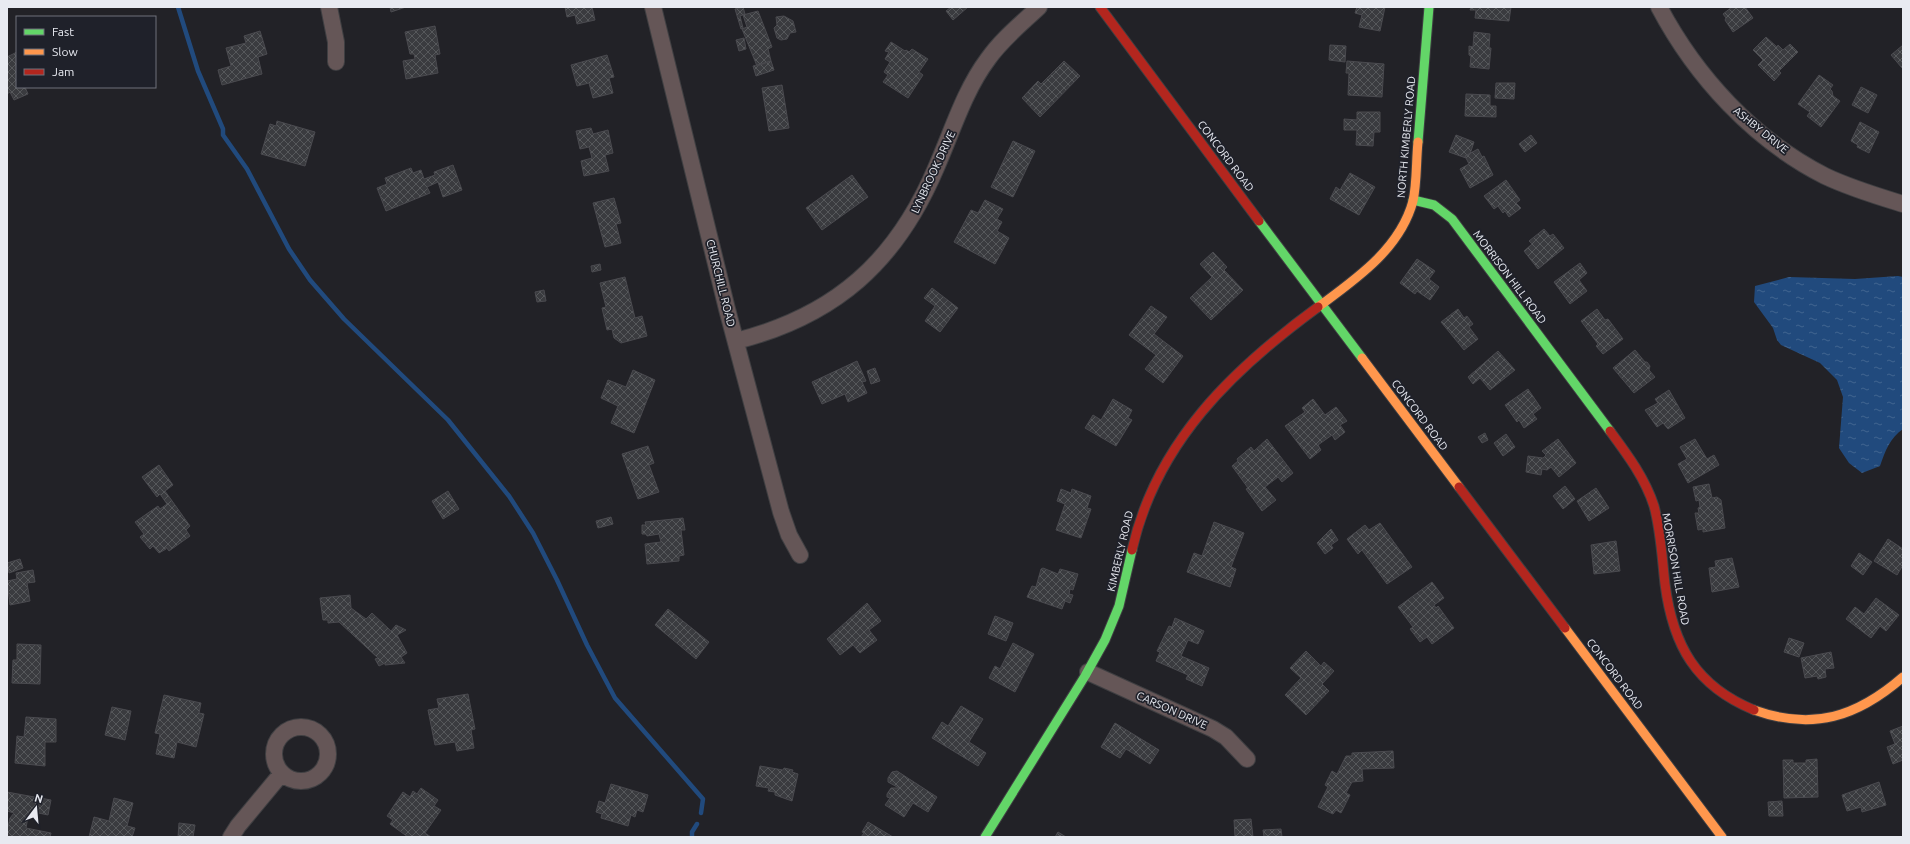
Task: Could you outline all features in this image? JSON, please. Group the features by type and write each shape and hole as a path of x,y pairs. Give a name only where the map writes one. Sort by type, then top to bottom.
{"street":[{"path":"329,7 335,36 336,62"},
{"name":"CHURCHILL ROAD","path":"653,7 736,340 781,512 789,535 800,555"},
{"name":"LYNBROOK DRIVE","path":"736,340 782,327 819,309 848,290 871,270 893,243 912,215 930,182 974,80 1002,41 1039,7"},
{"name":"CONCORD ROAD","path":"1100,7 1722,837"},
{"name":"NORTH KIMBERLY ROAD","path":"1322,305 1367,268 1391,244 1404,223 1413,200 1429,7"},
{"name":"ASHBY DRIVE","path":"1659,7 1684,49 1720,95 1743,119 1767,138 1826,176 1903,204"},
{"name":"MORRISON HILL ROAD","path":"1413,200 1434,205 1452,219 1577,386 1644,481 1657,523 1667,599 1674,629 1686,657 1698,672 1733,702 1776,718 1815,721 1845,715 1878,698 1903,677"},
{"name":"KIMBERLY ROAD","path":"985,837 1088,672 1112,626 1123,594 1142,509 1160,469 1217,395 1241,369 1266,347 1322,305"},
{"name":"CARSON DRIVE","path":"1088,672 1213,729 1226,737 1247,759"},
{"path":"231,837 238,826 282,774"}],"water":[{"path":"1898,276 1903,277 1903,429 1888,445 1880,466 1862,473 1849,463 1839,448 1843,397 1837,380 1820,363 1781,345 1777,340 1773,328 1754,302 1755,286 1789,277 1855,279"}],"building":[{"path":"390,7 406,7 391,12"},
{"path":"565,7 592,7 595,20 577,24 575,15 567,17"},
{"path":"743,7 745,14 740,16 743,28 741,29 735,9"},
{"path":"951,7 968,7 953,20 946,11"},
{"path":"1357,7 1385,7 1380,31 1359,27 1362,15 1355,13"},
{"path":"1471,7 1511,7 1509,21 1475,18 1476,10 1470,10"},
{"path":"1732,7 1745,7 1753,18 1733,32 1723,14"},
{"path":"758,11 772,47 768,49 771,61 757,66 742,29 747,27 743,15"},
{"path":"784,16 793,21 796,32 790,33 787,39 781,40 777,38 774,28 777,25 776,17"},
{"path":"435,26 440,54 435,55 438,73 406,79 403,61 415,59 414,54 410,54 405,32"},
{"path":"260,31 267,54 258,57 262,74 222,85 218,70 231,66 226,48 246,43 244,36"},
{"path":"1474,32 1490,34 1489,48 1491,48 1489,69 1470,67 1471,56 1469,55 1469,46 1473,47"},
{"path":"1766,37 1777,47 1778,45 1783,50 1790,44 1798,52 1779,71 1781,73 1774,81 1758,65 1763,60 1753,50"},
{"path":"744,38 746,49 739,51 736,40"},
{"path":"891,42 905,51 906,50 909,52 912,49 928,59 919,72 923,75 908,98 883,82 888,75 884,72 890,62 885,59 889,52 885,51"},
{"path":"1330,45 1346,46 1345,62 1329,60"},
{"path":"1903,45 1903,67 1902,68 1891,55"},
{"path":"16,52 16,88 25,88 28,94 14,100 10,92 7,94 7,57"},
{"path":"607,55 614,77 609,78 613,93 593,98 589,83 577,86 571,65"},
{"path":"771,61 774,70 756,76 753,66"},
{"path":"1064,61 1080,76 1040,117 1022,98 1038,81 1041,84"},
{"path":"1347,61 1384,64 1382,97 1348,95 1349,73 1346,73"},
{"path":"1819,75 1833,85 1830,89 1833,96 1840,101 1821,127 1807,116 1810,112 1798,104"},
{"path":"1496,83 1515,83 1514,99 1495,98"},
{"path":"782,85 789,128 769,131 762,88"},
{"path":"1861,87 1877,95 1868,113 1852,105"},
{"path":"1466,94 1490,95 1490,106 1496,106 1496,117 1465,116"},
{"path":"1357,112 1380,112 1380,132 1374,132 1373,146 1356,145 1357,130 1344,130 1344,119 1357,120"},
{"path":"277,121 315,132 305,166 261,154 270,124 276,126"},
{"path":"1860,122 1879,132 1869,153 1857,147 1858,145 1851,141"},
{"path":"591,128 593,134 608,130 613,153 605,155 609,171 584,176 581,161 592,158 589,147 580,149 576,131"},
{"path":"1456,135 1474,142 1470,154 1465,156 1466,158 1449,152"},
{"path":"1531,135 1537,143 1525,152 1519,144"},
{"path":"1013,141 1035,151 1013,197 991,187"},
{"path":"1478,149 1482,157 1484,156 1493,175 1470,188 1460,169 1469,164 1465,156"},
{"path":"453,165 462,190 443,197 438,182 427,187 430,193 386,211 377,188 387,184 385,178 411,168 413,173 421,170 424,179 435,175 434,172"},
{"path":"1350,173 1375,187 1359,215 1330,199 1336,187 1340,190"},
{"path":"852,175 868,197 822,230 806,208"},
{"path":"1506,180 1520,200 1516,203 1521,208 1509,217 1505,211 1503,213 1498,206 1494,209 1484,196"},
{"path":"614,198 621,223 616,224 621,243 605,247 593,203"},
{"path":"985,200 1003,209 997,219 1002,222 997,231 1009,238 995,264 954,242 971,210 978,213"},
{"path":"1544,229 1550,236 1553,234 1564,248 1538,269 1524,251 1532,244 1529,241"},
{"path":"1213,252 1227,267 1224,270 1243,290 1211,320 1190,298 1212,277 1200,264"},
{"path":"1417,259 1435,271 1429,279 1439,287 1430,300 1417,291 1415,294 1400,283"},
{"path":"1580,263 1587,273 1579,280 1587,291 1570,304 1554,282"},
{"path":"600,264 601,270 592,272 591,266"},
{"path":"625,277 635,318 642,316 647,336 621,343 614,338 612,329 607,330 602,308 606,307 600,283"},
{"path":"932,288 958,308 940,332 925,321 935,306 924,298"},
{"path":"544,290 546,301 537,302 535,292"},
{"path":"1151,306 1167,317 1154,334 1183,356 1163,383 1145,369 1156,355 1129,335"},
{"path":"1458,309 1464,318 1467,316 1473,324 1469,327 1478,339 1464,350 1441,322"},
{"path":"1597,309 1605,320 1608,319 1623,339 1603,354 1596,346 1598,344 1581,321"},
{"path":"1635,350 1650,366 1649,370 1655,377 1634,393 1613,368"},
{"path":"1498,351 1515,370 1490,390 1480,378 1473,384 1468,377"},
{"path":"857,361 866,381 862,382 867,393 848,402 845,394 822,404 812,382"},
{"path":"875,368 880,381 871,384 867,371"},
{"path":"633,370 655,380 634,433 611,423 618,406 601,398 608,380 626,387"},
{"path":"1528,389 1541,408 1533,414 1537,419 1524,428 1519,420 1517,422 1505,405"},
{"path":"1669,390 1685,418 1668,429 1663,423 1657,427 1645,410 1658,403 1655,399"},
{"path":"1113,399 1132,410 1128,418 1132,420 1116,446 1085,428 1093,415 1101,420"},
{"path":"1313,399 1325,415 1336,407 1347,421 1340,425 1345,432 1335,440 1332,435 1318,445 1321,450 1310,459 1285,426 1305,412 1302,408"},
{"path":"1485,433 1488,440 1482,443 1478,437"},
{"path":"1506,434 1515,447 1503,456 1494,443"},
{"path":"1267,439 1293,473 1282,482 1278,477 1265,487 1276,500 1262,511 1232,466 1238,461 1237,459 1251,447 1254,451"},
{"path":"1558,439 1576,463 1559,477 1551,467 1547,470 1542,469 1541,475 1526,472 1528,456 1543,458 1546,455 1542,451"},
{"path":"1695,439 1707,459 1714,455 1719,465 1688,483 1678,464 1687,459 1680,447"},
{"path":"648,446 654,463 649,465 659,492 638,499 622,454"},
{"path":"159,465 173,485 165,491 190,526 186,530 190,536 169,551 166,547 166,549 159,553 153,546 150,549 140,537 144,534 135,522 158,506 160,509 167,504 160,494 157,497 142,477"},
{"path":"1709,484 1712,498 1717,497 1721,500 1725,528 1703,532 1703,529 1698,530 1695,513 1699,513 1698,508 1700,507 1699,500 1696,501 1693,487"},
{"path":"1565,486 1575,499 1563,509 1553,496"},
{"path":"1596,488 1609,508 1589,521 1577,501"},
{"path":"1061,489 1071,493 1072,489 1091,496 1087,508 1091,509 1081,538 1056,530 1065,504 1057,501"},
{"path":"448,491 459,509 443,519 432,501"},
{"path":"611,517 613,524 598,528 596,521"},
{"path":"683,518 685,530 681,530 684,555 679,556 679,561 647,564 645,544 661,542 659,534 647,536 646,534 642,534 642,525 646,525 645,522"},
{"path":"1214,522 1244,533 1231,567 1236,569 1230,587 1187,572 1194,553 1202,556"},
{"path":"1380,523 1412,567 1387,584 1362,550 1358,554 1347,539 1365,525 1369,530"},
{"path":"1331,529 1338,540 1331,545 1333,548 1325,554 1317,543"},
{"path":"1888,539 1903,549 1903,565 1897,575 1874,561"},
{"path":"1616,541 1620,571 1594,574 1591,545"},
{"path":"1859,553 1872,562 1863,575 1851,566"},
{"path":"1732,558 1739,587 1712,592 1709,568 1716,567 1715,561"},
{"path":"20,559 23,568 9,573 7,563"},
{"path":"1043,568 1058,574 1060,569 1078,574 1073,590 1070,589 1069,594 1073,595 1070,603 1065,601 1062,609 1027,597 1032,586 1036,587 1041,569"},
{"path":"33,570 35,582 27,583 30,601 10,605 7,581 17,579 16,573"},
{"path":"1432,582 1444,598 1434,605 1436,608 1438,606 1454,628 1432,644 1427,637 1420,642 1410,629 1413,627 1398,607"},
{"path":"350,595 351,608 366,619 372,613 391,631 396,625 406,630 397,635 407,653 401,657 405,663 385,665 385,663 379,666 375,659 378,658 339,622 328,623 328,620 323,620 320,598"},
{"path":"1876,598 1899,615 1886,631 1880,626 1871,638 1846,619 1855,607 1864,614"},
{"path":"867,603 881,621 869,630 877,640 860,653 853,645 840,655 827,639"},
{"path":"668,609 709,642 696,659 655,625"},
{"path":"995,616 1013,623 1006,641 988,634"},
{"path":"1175,618 1204,631 1198,644 1188,640 1181,656 1209,668 1202,686 1186,679 1188,675 1156,661 1160,652 1157,651 1169,626 1172,627"},
{"path":"1789,638 1804,643 1799,657 1784,652"},
{"path":"1013,643 1034,654 1015,692 989,678 995,666 1000,669"},
{"path":"17,644 41,645 40,684 12,683 13,660 17,660"},
{"path":"1306,651 1321,666 1324,662 1334,671 1322,684 1329,691 1306,715 1285,695 1301,678 1290,668"},
{"path":"1831,652 1834,668 1825,669 1826,677 1818,679 1817,676 1805,678 1801,658"},
{"path":"468,694 475,729 471,730 474,748 457,751 455,742 435,745 428,710 439,708 437,699"},
{"path":"164,695 201,703 199,713 204,714 196,747 177,742 174,758 156,754 160,734 155,733"},
{"path":"961,706 983,719 969,742 986,753 978,766 932,738 942,722 948,726"},
{"path":"112,707 131,711 125,740 105,735"},
{"path":"26,717 56,719 56,742 45,742 45,766 15,763 17,736 24,737"},
{"path":"1115,723 1159,750 1150,764 1126,749 1120,758 1101,747"},
{"path":"1903,726 1903,760 1893,764 1887,747 1895,744 1890,731"},
{"path":"1393,751 1394,768 1362,769 1363,781 1352,782 1346,793 1350,795 1341,813 1336,810 1333,814 1318,807 1328,787 1325,785 1332,771 1337,774 1346,756 1352,756 1352,753"},
{"path":"1817,759 1818,797 1784,798 1783,760 1793,760 1793,763 1806,763 1806,760"},
{"path":"760,766 783,770 784,768 793,770 792,772 798,774 792,801 775,795 775,792 768,791 769,788 756,786"},
{"path":"897,771 937,797 928,812 913,803 904,817 885,805 890,798 887,797 887,794 891,788 899,788 888,782 888,778 892,772"},
{"path":"1879,782 1886,805 1862,812 1861,807 1847,811 1842,795"},
{"path":"611,784 648,795 643,812 637,810 635,817 631,815 628,826 601,818 602,814 596,812 599,801 605,803"},
{"path":"421,788 438,800 434,806 441,810 425,833 431,837 408,837 390,824 393,820 387,816 403,792 410,797 413,791 417,794"},
{"path":"7,792 51,800 48,815 29,811 26,828 51,833 50,837 7,837 7,827 10,818 14,813 7,811"},
{"path":"114,798 133,803 127,826 135,828 132,837 89,837 94,817 109,821"},
{"path":"1782,801 1783,816 1769,816 1768,802"},
{"path":"1251,819 1253,837 1235,837 1234,820"},
{"path":"868,822 893,837 861,837 864,833 862,832"},
{"path":"179,823 195,825 193,837 178,837"},
{"path":"1281,829 1282,837 1264,837 1263,830"},
{"path":"1058,832 1066,837 1055,837"}],"waterway":[{"path":"178,7 198,71 223,129 223,135 247,169 289,249 310,280 344,319 448,420 509,496 533,533 557,580 587,645 615,698 703,799 701,813"},
{"path":"692,837 692,832 697,824"}],"traffic: fast":[{"path":"1418,142 1429,7"},
{"path":"1413,200 1434,205 1452,219 1610,431"},
{"path":"1259,221 1362,358"},
{"path":"985,837 1085,676 1105,640 1119,606 1132,550"}],"traffic: slow":[{"path":"1318,307 1375,262 1398,234 1407,218 1413,201 1418,142"},
{"path":"1362,358 1459,487"},
{"path":"1565,628 1722,837"},
{"path":"1754,710 1775,716 1796,719 1815,719 1833,716 1851,711 1869,702 1886,691 1903,677"}],"traffic: jam":[{"path":"1100,7 1259,221"},
{"path":"1132,550 1143,511 1159,476 1179,443 1202,412 1228,383 1256,356 1318,307"},
{"path":"1610,431 1641,476 1654,506 1660,535 1665,584 1669,606 1681,645 1702,676 1717,689 1754,710"},
{"path":"1459,487 1565,628"}]}
